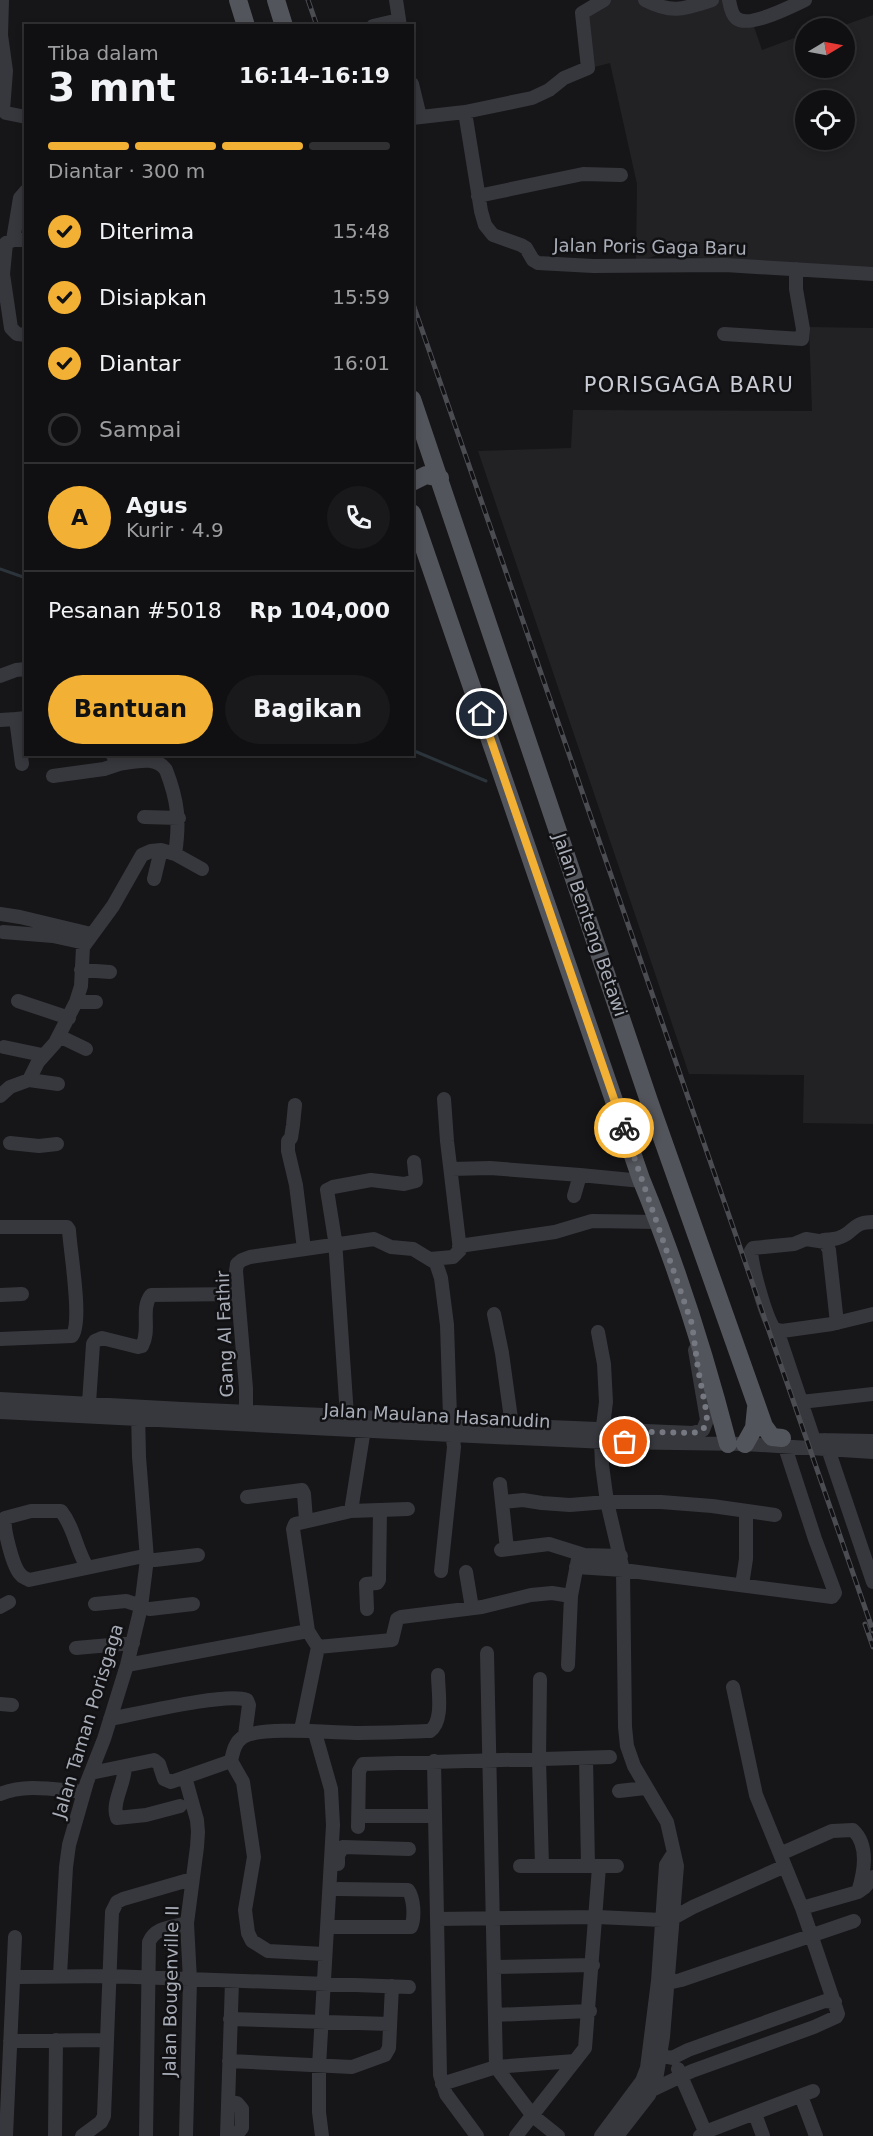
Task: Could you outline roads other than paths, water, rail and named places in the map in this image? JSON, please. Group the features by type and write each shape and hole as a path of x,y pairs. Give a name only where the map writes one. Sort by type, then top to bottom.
{"main road":[{"path":"238,0 245,24"},
{"path":"276,0 283,24"},
{"name":"Jalan Benteng Betawi","path":"414,408 428,467 693,1230 768,1434 783,1442"},
{"path":"414,481 422,476 428,467"},
{"name":"Jalan Benteng Betawi","path":"414,519 692,1324 737,1444"},
{"path":"620,1115 631,1103 649,1101"},
{"path":"664,1240 667,1232 673,1228 688,1225 693,1230"},
{"path":"737,1444 754,1428 756,1403"}],"street":[{"path":"2,0 0,35 6,70 3,110 6,113 24,117"},
{"path":"396,0 399,23"},
{"path":"414,101 416,118 465,112 542,94 564,78 588,68 582,13 604,0"},
{"path":"645,0 670,10 712,0"},
{"path":"729,0 733,15 741,21 770,16 805,0"},
{"name":"Jalan Poris Gaga Baru","path":"465,112 478,196 485,225 494,235 526,248 533,261 538,263 593,266 725,265 873,274"},
{"path":"478,196 583,174 621,175"},
{"path":"24,193 20,198 19,240 6,243 1,274 10,328 17,334 24,335"},
{"path":"724,334 802,339 803,329 796,289 796,269"},
{"path":"0,676 24,669"},
{"path":"0,720 21,718 22,765"},
{"path":"53,776 104,769 116,759 159,761 162,764 176,799 178,818 168,852 153,879"},
{"path":"144,817 178,818"},
{"path":"29,1080 42,1055 59,1036 76,1002 81,986 82,951 88,938 113,906 142,855 151,851 168,852 202,869"},
{"path":"0,914 20,916 88,938"},
{"path":"3,932 88,938"},
{"path":"81,970 110,972"},
{"path":"18,1001 69,1018"},
{"path":"76,1002 96,1002"},
{"path":"59,1036 86,1049"},
{"path":"4,1047 42,1055"},
{"path":"0,1096 10,1087 29,1080 58,1084"},
{"path":"430,1259 453,1257 459,1252 444,1099"},
{"path":"295,1105 288,1151 296,1185 304,1249"},
{"path":"10,1143 39,1146 57,1144"},
{"path":"346,1407 328,1189 371,1180 404,1184 416,1181 414,1162"},
{"path":"451,1169 490,1168 642,1180"},
{"path":"574,1196 580,1175"},
{"path":"459,1246 555,1232 592,1221 657,1222"},
{"path":"872,1578 823,1444 801,1402 777,1330 772,1325 751,1251 758,1246 794,1244 806,1239 838,1238 863,1222 873,1222"},
{"path":"0,1227 67,1227 76,1311 75,1331 72,1336 0,1339"},
{"name":"Gang Al Fathir","path":"246,1407 237,1294 237,1264 242,1260 304,1249 378,1239 391,1247 413,1249 430,1259"},
{"path":"823,1240 828,1250 837,1323"},
{"path":"430,1259 436,1263 441,1278 447,1325 454,1447 441,1571"},
{"path":"0,1295 22,1294"},
{"path":"89,1403 93,1344 99,1338 142,1346 147,1330 146,1307 151,1295 237,1294"},
{"path":"494,1314 512,1426"},
{"path":"777,1330 837,1323 873,1314"},
{"name":"Jalan Maulana Hasanudin","path":"0,1412 139,1413 246,1407 364,1429 451,1421 602,1436 693,1433 706,1427 706,1410 692,1324"},
{"path":"598,1332 604,1364 606,1402 602,1436 602,1465 607,1502 622,1563 625,1727 630,1756 645,1788 667,1822 677,1866 668,1919 661,2055 656,2080 652,2090 617,2136"},
{"path":"801,1402 873,1394"},
{"name":"Jalan Maulana Hasanudin","path":"0,1399 89,1403 139,1413"},
{"name":"Jalan Maulana Hasanudin","path":"319,1421 346,1407 451,1421 602,1436 737,1444 783,1442 823,1444 873,1452"},
{"name":"Jalan Taman Porisgaga","path":"60,1975 66,1867 75,1820 127,1665 141,1607 147,1559 139,1457 139,1413"},
{"path":"351,1511 364,1429"},
{"name":"Jalan Maulana Hasanudin","path":"823,1444 873,1441"},
{"path":"500,1484 504,1550 549,1544 578,1560 622,1563 830,1598 835,1593 814,1539 783,1442"},
{"path":"247,1497 302,1490 306,1520"},
{"path":"502,1502 523,1500 570,1505 661,1502 712,1506 775,1515"},
{"path":"301,1730 318,1647 308,1631 293,1529 295,1524 351,1511 408,1509"},
{"path":"367,1609 366,1584 377,1583 379,1580 380,1510"},
{"path":"87,1567 61,1511 31,1511 5,1518 5,1532 16,1568 21,1576 29,1580 139,1557 155,1560 198,1555"},
{"path":"742,1585 746,1559 746,1511"},
{"path":"568,1665 571,1596 578,1560"},
{"path":"466,1572 471,1608"},
{"path":"318,1647 391,1640 394,1638 398,1617 471,1608 531,1594 552,1593 571,1596"},
{"path":"95,1604 126,1600 150,1609 193,1604"},
{"path":"127,1665 308,1631"},
{"path":"76,1648 133,1643"},
{"path":"487,1653 496,2067 533,2116 558,2136"},
{"path":"324,1954 268,1951 252,1941 248,1934 245,1910 254,1857 243,1782 231,1761 236,1744 245,1736 301,1730 315,1733 430,1731 435,1727 438,1719 438,1675"},
{"path":"540,1679 539,1758 542,1866"},
{"path":"635,2091 652,2090 681,2076 836,2018 838,2014 812,1934 756,1795 733,1687"},
{"path":"110,1719 220,1699 243,1698 249,1705 245,1736"},
{"path":"315,1733 331,1789 332,1842 324,1954 327,1984"},
{"path":"435,1816 358,1821 359,1771 363,1764 610,1757"},
{"path":"516,2136 585,2048 597,1917 586,1758"},
{"path":"91,1773 154,1760 159,1764 166,1781 171,1782 231,1761"},
{"path":"434,1761 442,2084 446,2094 477,2136"},
{"path":"124,1766 121,1792 115,1808 117,1818 146,1815 180,1806"},
{"name":"Jalan Bougenville II","path":"185,1777 196,1821 197,1847 187,1923 190,1980 186,2136"},
{"path":"0,1794 10,1790 28,1788 84,1792"},
{"path":"619,1791 645,1788"},
{"path":"437,1919 597,1917 668,1919 783,1860 832,1831 854,1830 859,1835 863,1850 863,1875 858,1892"},
{"path":"322,2136 319,2112 321,2022 335,1927 338,1855 343,1847 409,1849"},
{"path":"520,1866 617,1866"},
{"path":"802,1908 858,1892 866,1887 873,1877"},
{"path":"82,2136 101,2122 104,2116 112,1912 117,1902 123,1899 192,1879"},
{"path":"335,1927 411,1927 413,1922 411,1895 408,1890 338,1889"},
{"path":"663,1982 699,1974 854,1921"},
{"path":"146,2136 149,1942 153,1934 159,1930 187,1923"},
{"path":"6,2136 4,2118 10,2041 5,2006 14,1978 15,1937"},
{"path":"494,1967 593,1965"},
{"path":"14,1978 60,1975 109,1976 409,1987"},
{"path":"227,2136 232,1981"},
{"path":"229,2061 352,2067 385,2055 389,2048 392,1986"},
{"path":"601,2136 661,2055 688,2050 825,2001 834,2002"},
{"path":"495,2015 590,2011"},
{"path":"230,2019 390,2024"},
{"path":"54,2136 56,2040"},
{"path":"10,2041 106,2040"},
{"path":"661,2055 681,2076 704,2135 807,2093 816,2136"},
{"path":"442,2084 496,2067 575,2061"},
{"path":"755,2114 763,2136"}],"waterway":[{"path":"0,569 24,577"},
{"path":"414,751 486,781"}],"railway":[{"path":"308,0 316,24"},
{"path":"414,307 873,1631"},
{"path":"865,1624 873,1647"}],"district":[{"name":"PORISGAGA BARU","path":"689,385"}]}
